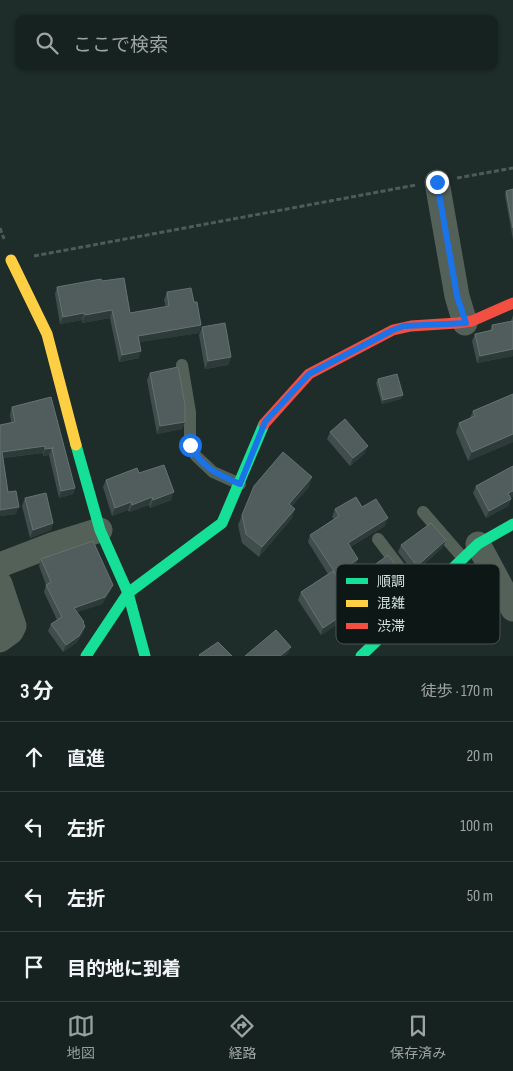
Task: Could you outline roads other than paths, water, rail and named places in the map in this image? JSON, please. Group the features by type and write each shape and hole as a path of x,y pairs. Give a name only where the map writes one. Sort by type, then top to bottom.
{"street":[{"path":"437,182 457,296 466,323"},
{"path":"11,260 47,334 85,481 100,530 128,594 145,656"},
{"path":"86,656 128,594 222,523 265,422 309,374 404,326 466,323 480,319 513,303"},
{"path":"457,564 471,551 513,524"},
{"path":"0,565 52,545 100,530"},
{"path":"471,551 480,564"},
{"path":"0,584 14,626 11,632 0,640"},
{"path":"500,591 513,609"},
{"path":"361,656 373,644"}],"lane":[{"path":"182,365 190,412 190,445 196,456 213,472 240,484"},
{"path":"423,512 471,551"},
{"path":"378,539 397,564"}]}
